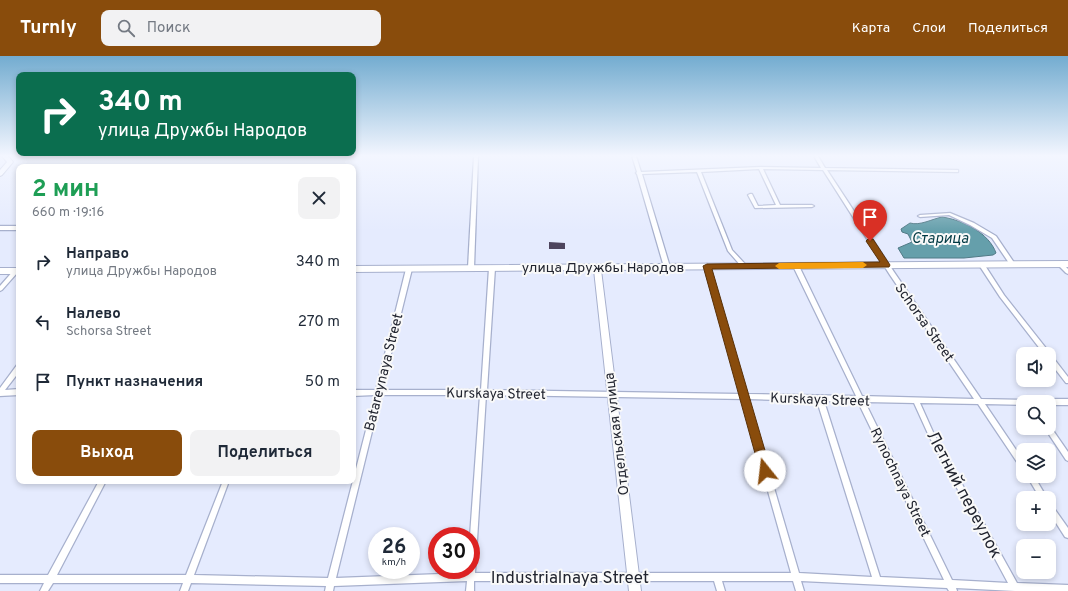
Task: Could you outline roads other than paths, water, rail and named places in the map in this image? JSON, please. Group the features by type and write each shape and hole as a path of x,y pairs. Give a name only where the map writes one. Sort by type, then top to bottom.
{"street":[{"path":"471,268 475,181"},
{"path":"640,181 667,267"},
{"path":"703,181 730,251 744,266"},
{"path":"766,181 779,207"},
{"name":"Schorsa Street","path":"832,181 886,265 1016,455"},
{"path":"750,195 756,207 812,206"},
{"path":"920,216 950,214 972,224 994,237 1013,265"},
{"path":"0,228 16,228"},
{"path":"1064,264 1068,272"},
{"name":"улица Дружбы Народов","path":"356,269 581,268 597,272 608,267 1064,264"},
{"path":"982,265 1002,296 1042,347"},
{"path":"707,266 800,591"},
{"name":"Rynochnaya Street","path":"796,266 951,587"},
{"path":"475,527 492,268"},
{"name":"Batareynaya Street","path":"356,479 409,269"},
{"path":"0,271 16,270"},
{"path":"0,289 16,271"},
{"name":"Отдельская улица","path":"597,272 635,591"},
{"path":"1056,366 1068,381"},
{"path":"0,393 16,371"},
{"path":"0,393 16,392"},
{"name":"Kurskaya Street","path":"356,393 484,392 612,396 744,396 862,401 1016,402"},
{"path":"820,399 877,580"},
{"name":"Летний переулок","path":"916,401 931,434 1014,587"},
{"path":"1056,402 1068,402"},
{"path":"1053,435 1068,458"},
{"path":"44,591 101,484"},
{"path":"184,591 225,484"},
{"name":"Batareynaya Street","path":"329,591 355,484"},
{"path":"1056,516 1068,534"},
{"name":"Industrialnaya Street","path":"480,577 795,577 877,580 951,587 1068,589"},
{"path":"717,578 721,591"},
{"name":"Industrialnaya Street","path":"0,579 189,579 331,582 428,579"},
{"path":"470,591 471,579"}],"water":[{"name":"Старица","path":"942,217 966,224 974,229 988,239 996,253 993,255 964,258 904,258 898,248 912,242 908,234 902,232 901,229 910,223 922,223"}]}
